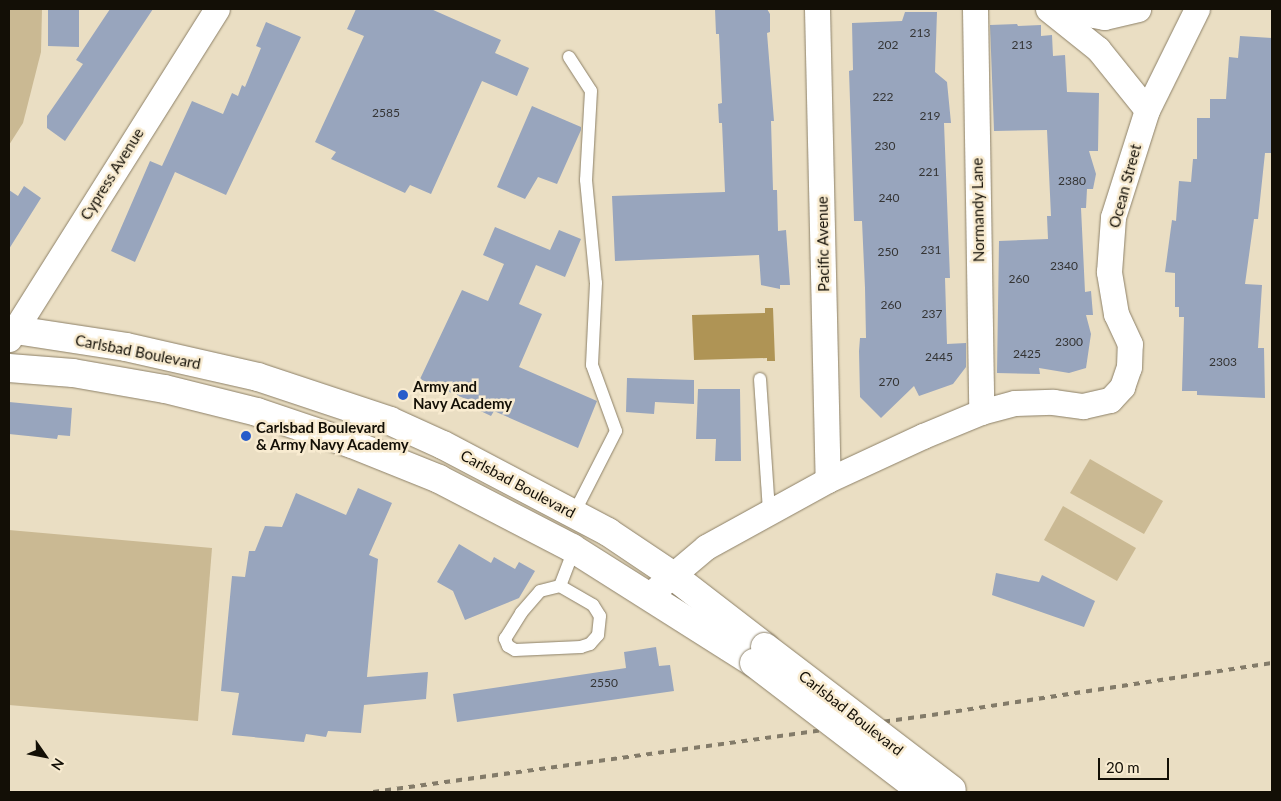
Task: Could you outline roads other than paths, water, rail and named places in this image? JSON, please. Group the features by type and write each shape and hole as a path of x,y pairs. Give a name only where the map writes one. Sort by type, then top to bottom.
{"main road":[{"name":"Carlsbad Boulevard","path":"11,332 126,347 258,378 390,421 443,444 608,532 672,575 760,655 923,792"},
{"name":"Carlsbad Boulevard","path":"9,368 72,373 165,389 257,412 440,479 574,550 648,596 760,655 953,791"}],"street":[{"name":"Cypress Avenue","path":"11,332 217,9"},
{"name":"Pacific Avenue","path":"817,9 828,480"},
{"name":"Normandy Lane","path":"975,9 981,412"},
{"path":"1048,9 1098,49 1147,110"},
{"path":"1060,9 1104,17 1138,9"},
{"name":"Ocean Street","path":"648,596 706,547 769,512 828,480 981,412 1015,403 1053,402 1083,406 1110,400 1122,387 1129,367 1130,344 1116,314 1109,272 1113,217 1147,110 1198,9"}],"lane":[{"path":"569,57 591,91 586,180 596,283 592,365 616,431 574,513"},
{"path":"760,380 769,512"},
{"path":"560,586 574,550"},
{"path":"560,586 593,605 600,616 598,635 590,644 581,647 515,650 508,646 506,639 521,613 540,591 560,586"}],"railway":[{"path":"373,792 932,715 1272,663"}],"place":[{"name":"Army and Navy Academy","path":"403,395"},
{"name":"Carlsbad Boulevard & Army Navy Academy","path":"246,436"}]}
